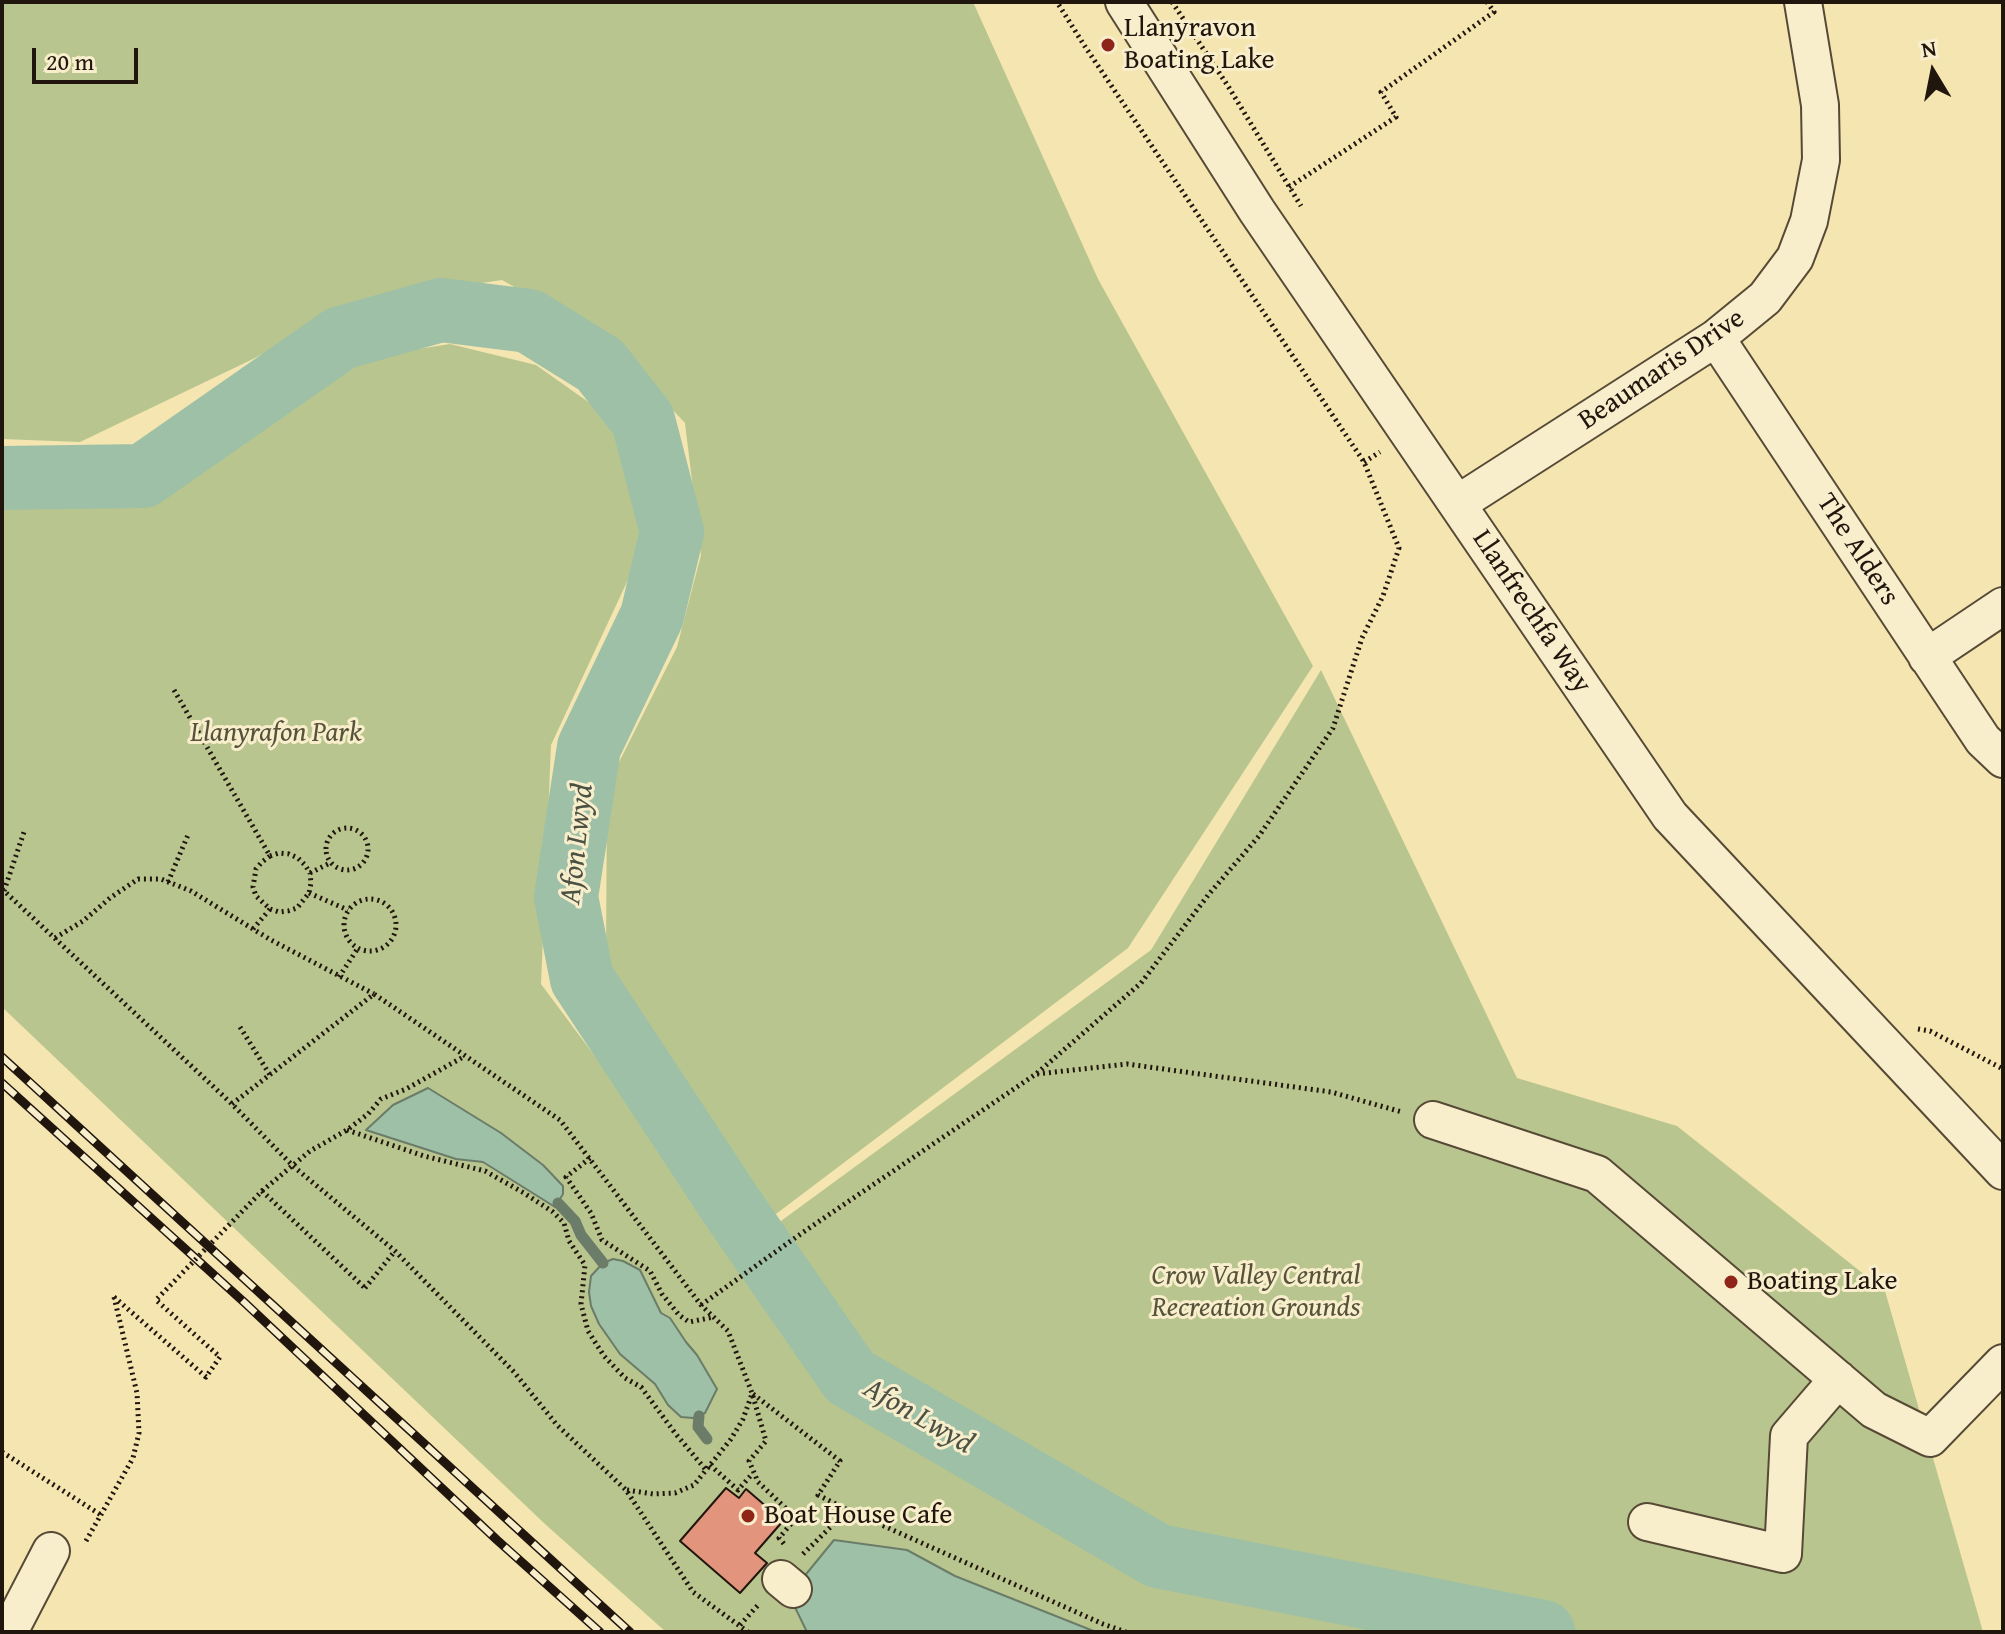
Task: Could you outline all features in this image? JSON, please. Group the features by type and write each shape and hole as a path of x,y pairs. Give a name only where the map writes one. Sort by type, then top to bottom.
{"street":[{"name":"Llanfrechfa Way","path":"1124,2 1257,211 1670,816 2003,1171"},
{"name":"Beaumaris Drive","path":"1457,504 1716,338 1765,298 1795,258 1809,221 1821,160 1820,105 1803,2"},
{"name":"The Alders","path":"1716,338 1983,740 2003,759"},
{"path":"1927,657 2003,606"},
{"path":"1433,1120 1597,1174 1874,1410 1930,1438 2003,1363"},
{"path":"1647,1522 1783,1554 1789,1436 1838,1379"},
{"path":"9,1632 51,1551"}],"path":[{"path":"701,1305 1036,1074 1141,983 1209,894 1259,836 1333,728 1362,638 1383,596 1399,548 1364,462 1057,2"},
{"path":"1289,187 1396,117 1381,92 1494,12 1487,2"},
{"path":"174,690 270,856"},
{"path":"345,828 364,835 368,855 360,866 347,870 331,863 326,845 333,834 345,828"},
{"path":"24,832 3,890 232,1104 293,1166 395,1251 514,1372 557,1425 626,1490 693,1592 748,1632"},
{"path":"168,882 188,835"},
{"path":"279,853 298,858 310,873 309,893 297,908 288,911 270,909 256,896 253,887 256,869 270,856 279,853"},
{"path":"310,873 331,863"},
{"path":"55,938 138,879 161,879 191,891 296,954 374,994 560,1120 701,1305 728,1331 752,1393 766,1441 749,1461 753,1473 758,1482 796,1518 779,1538 787,1572"},
{"path":"309,893 348,910"},
{"path":"369,898 385,903 396,917 391,941 376,951 367,951 351,943 344,927 348,910 369,898"},
{"path":"253,929 270,909"},
{"path":"339,977 358,948"},
{"path":"232,1104 374,994"},
{"path":"240,1027 270,1075"},
{"path":"1909,1028 1930,1031 2003,1069"},
{"path":"86,1541 133,1458 139,1433 137,1393 114,1297 206,1377 220,1357 156,1300 262,1191 310,1151 347,1130 381,1099 406,1089 465,1056"},
{"path":"1036,1074 1127,1064 1331,1092 1433,1120"},
{"path":"347,1130 424,1156 485,1171 553,1212 564,1223 569,1241 585,1265 581,1304 588,1331 604,1356 625,1378 641,1387 675,1433 708,1468 738,1490 753,1473"},
{"path":"590,1158 566,1177 591,1213 602,1240 650,1271 662,1294 689,1322 714,1317"},
{"path":"262,1191 365,1288 395,1251"},
{"path":"626,1490 675,1493 694,1485 731,1439 743,1419 752,1393"},
{"path":"752,1393 840,1461 818,1495 1126,1632"},
{"path":"2,1452 101,1515"}],"green space":[{"path":"2,2 973,2 1098,279 1313,666 1128,948 772,1217 606,961 607,786 677,647 701,555 685,423 604,337 502,280 361,301 253,359 80,442 2,439"},
{"name":"Crow Valley Central Recreation Grounds","path":"450,344 536,365 618,423 646,541 551,745 541,984 740,1251 1151,950 1321,670 1517,1078 1677,1126 1885,1291 1983,1632 666,1632 545,1524 2,1007 2,488 148,490 336,362"}],"shaded area":[{"path":"428,1088 501,1133 543,1165 563,1186 563,1194 555,1207 483,1162 456,1159 366,1130 393,1105"},
{"path":"613,1259 640,1270 661,1313 670,1318 697,1355 717,1389 705,1413 693,1418 681,1417 668,1405 655,1384 620,1354 599,1324 591,1306 591,1276 603,1263"},
{"path":"834,1540 907,1550 955,1576 1096,1632 807,1632 789,1595"}],"building":[{"path":"726,1488 739,1498 746,1489 783,1521 755,1553 767,1563 740,1593 680,1541"}],"waterway":[{"name":"Afon Lwyd","path":"2,478 143,476 341,338 441,310 529,321 600,365 643,420 672,532 652,616 589,747 566,897 582,979 732,1207 850,1377 1158,1556 1543,1632"},
{"path":"558,1203 575,1221 581,1235 603,1263"},
{"path":"699,1416 698,1427 707,1439"}],"railway":[{"path":"2,1057 630,1632"},
{"path":"2,1083 600,1632"}],"place":[{"name":"Llanyravon Boating Lake","path":"1108,45"},
{"name":"Boating Lake","path":"1731,1282"},
{"name":"Boat House Cafe","path":"748,1516"}],"park label":[{"name":"Llanyrafon Park","path":"276,734"}]}
